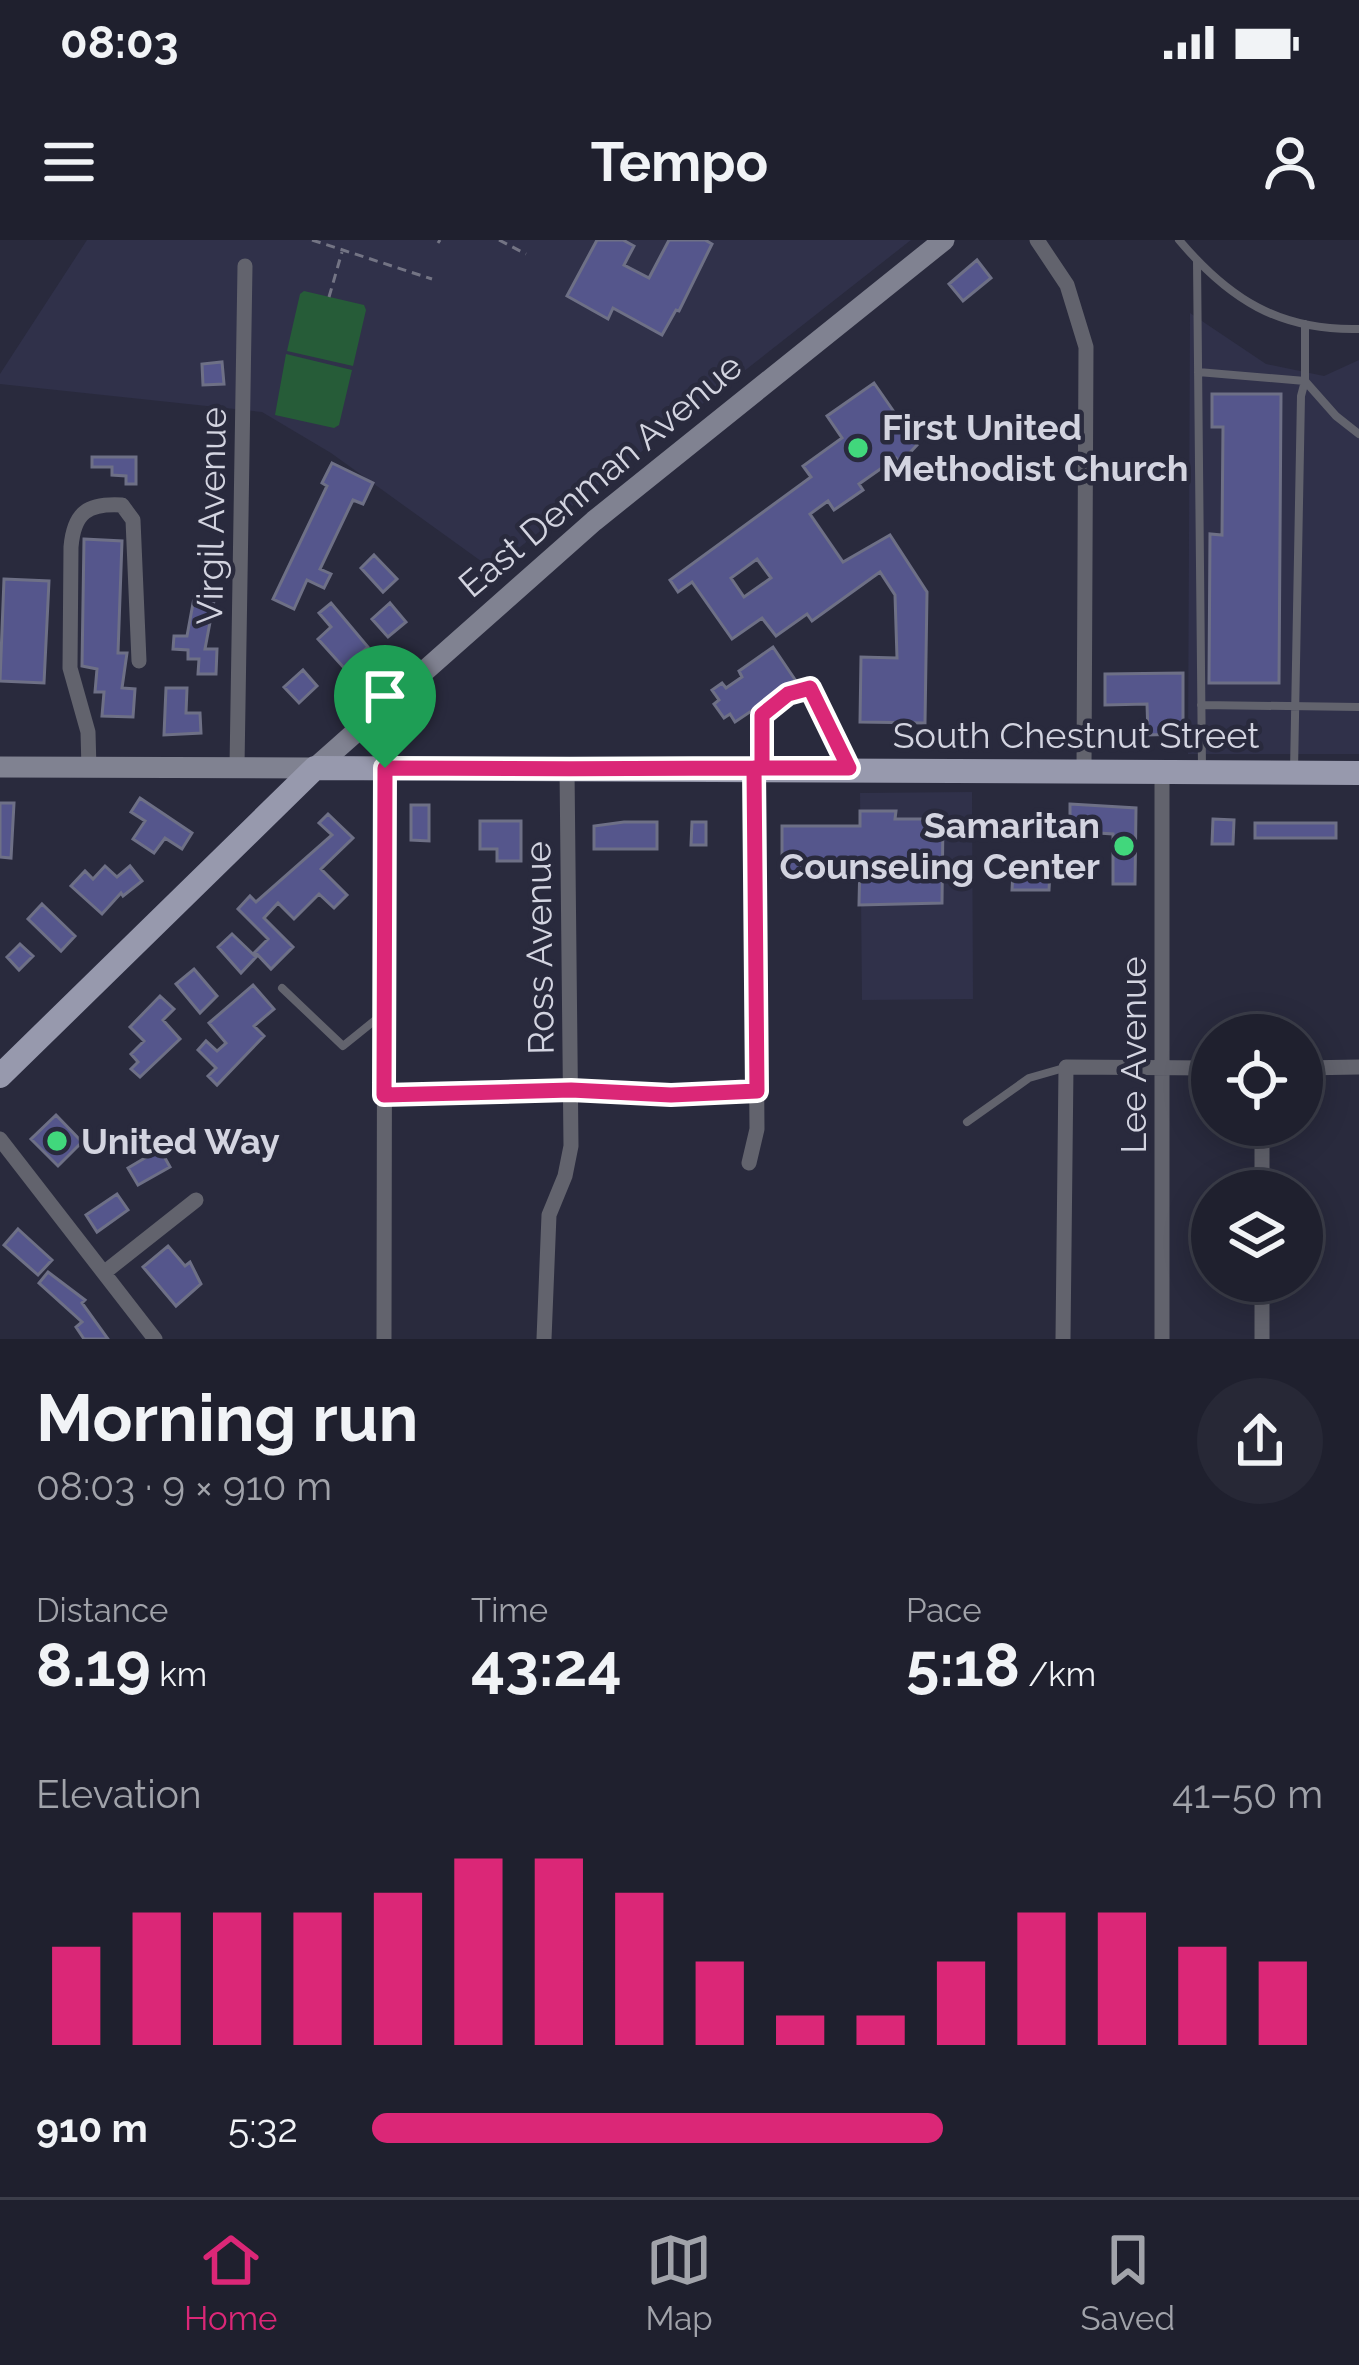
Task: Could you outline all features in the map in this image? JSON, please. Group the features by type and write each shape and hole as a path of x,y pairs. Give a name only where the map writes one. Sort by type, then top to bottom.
{"main road":[{"name":"East Denman Avenue","path":"0,1076 315,768 594,521 944,240"},
{"name":"South Chestnut Street","path":"0,766 1359,773"}],"street":[{"path":"1037,240 1067,285 1086,347 1084,772"},
{"name":"Virgil Avenue","path":"237,767 245,266"},
{"path":"89,769 88,732 70,668 71,547 73,529 82,513 100,503 122,505 133,520 139,661"},
{"path":"384,1339 385,768"},
{"path":"749,1162 757,1129 758,768"},
{"name":"Ross Avenue","path":"544,1339 549,1215 571,1146 567,770"},
{"name":"Lee Avenue","path":"1162,772 1162,1339"},
{"path":"1064,1339 1066,1067 1191,1068"},
{"path":"1323,1068 1359,1067"},
{"path":"384,1095 757,1091"},
{"path":"3,1148 155,1339"},
{"path":"105,1272 196,1200"},
{"path":"1262,1302 1262,1339"}],"lane":[{"path":"1179,240 1222,288 1282,319 1359,329"},
{"path":"1196,261 1202,772"},
{"path":"1294,772 1305,324"},
{"path":"1198,372 1305,381 1359,434"},
{"path":"758,768 762,715 788,694 810,688 849,768"},
{"path":"1201,705 1359,707"},
{"path":"282,988 344,1046 385,1012"},
{"path":"968,1122 1029,1078 1066,1067"}],"path":[{"path":"313,240 432,279"},
{"path":"499,240 526,254"},
{"path":"515,249 520,240"},
{"path":"329,297 342,250"}],"shaded area":[{"path":"87,240 911,240 492,569 331,453 262,412 0,384 0,374"},
{"path":"1190,313 1266,364 1324,376 1359,360 1359,754 1188,754"},
{"path":"972,792 973,999 862,1000 860,793"}],"green space":[{"path":"304,291 364,305 353,366 287,351"},
{"path":"286,354 352,370 339,425 334,428 275,415"}],"building":[{"path":"597,240 623,240 634,246 624,265 649,278 669,240 712,244 662,335 613,308 608,319 567,296"},
{"path":"977,260 991,278 963,301 949,284"},
{"path":"222,362 224,384 203,385 202,364"},
{"path":"874,383 917,445 900,463 896,458 859,484 863,490 834,510 828,501 810,514 843,562 890,535 927,592 925,723 860,722 861,657 897,658 895,595 880,572 812,621 807,614 776,636 762,618 732,639 692,582 678,592 670,580 811,477 803,466 842,438 827,416","holes":["757,559 771,578 744,597 731,578"]},
{"path":"1212,394 1281,394 1279,683 1209,683 1210,534 1222,535 1223,427 1212,427"},
{"path":"92,457 136,457 136,484 126,484 126,476 112,475 112,467 92,467"},
{"path":"332,463 373,483 363,504 353,500 320,569 331,574 324,588 307,580 294,609 273,599 327,486 322,483"},
{"path":"84,539 122,541 118,653 127,653 122,688 135,689 133,717 102,716 104,692 95,692 97,669 82,666"},
{"path":"374,555 397,579 383,592 361,568"},
{"path":"4,579 49,581 44,683 0,681"},
{"path":"194,598 214,601 205,649 217,649 216,674 198,674 199,659 188,659 188,650 173,649 174,636 187,636"},
{"path":"331,603 368,647 344,668 318,639 331,627 319,613"},
{"path":"390,603 406,622 388,637 372,619"},
{"path":"773,647 796,681 735,722 730,714 724,718 714,704 719,700 712,690 722,683 726,688 742,677 739,671"},
{"path":"303,670 317,686 299,703 284,687"},
{"path":"1183,673 1183,734 1148,735 1147,704 1105,705 1105,674"},
{"path":"166,688 187,688 186,713 200,713 201,733 164,735"},
{"path":"140,798 192,833 182,849 165,838 154,853 133,839 145,821 131,812"},
{"path":"0,803 14,803 11,858 0,857"},
{"name":"Samaritan Counseling Center","path":"1070,804 1136,808 1135,884 1113,884 1113,834 1099,833 1099,828 1070,828"},
{"path":"411,805 429,805 429,841 411,840"},
{"path":"860,811 896,811 895,819 943,819 942,903 859,905 860,859 831,859 831,877 782,877 782,826 860,826"},
{"path":"328,814 353,838 321,869 347,895 334,908 319,894 294,919 278,903 264,918 293,947 271,969 255,952 268,939 238,909 250,896 256,902 332,835 319,823"},
{"path":"1213,819 1234,820 1233,844 1212,844"},
{"path":"480,821 521,821 521,861 497,861 497,849 480,849"},
{"path":"657,822 657,849 594,849 594,826"},
{"path":"692,822 706,822 706,845 691,845"},
{"path":"1255,823 1336,823 1336,838 1255,838"},
{"path":"105,866 117,877 130,866 142,881 121,893 102,914 71,886 85,871 93,879"},
{"path":"1013,871 1050,871 1049,890 1012,890"},
{"path":"42,904 75,936 61,951 28,919"},
{"path":"232,934 256,957 241,973 218,947"},
{"path":"20,944 33,956 19,970 7,957"},
{"path":"194,969 217,996 200,1013 176,984"},
{"path":"253,985 274,1009 254,1026 264,1036 217,1085 208,1076 216,1068 198,1050 206,1041 217,1051 226,1043 209,1023"},
{"path":"160,996 174,1009 163,1020 180,1039 140,1077 131,1069 138,1062 131,1054 144,1041 130,1027"},
{"name":"United Way","path":"56,1115 82,1142 58,1166 31,1139"},
{"path":"160,1149 170,1167 138,1185 128,1168"},
{"path":"117,1194 128,1210 97,1232 86,1215"},
{"path":"18,1229 52,1260 38,1275 4,1245"},
{"path":"168,1246 185,1266 190,1262 201,1284 176,1306 143,1267"},
{"path":"48,1272 85,1300 82,1303 108,1339 84,1339 76,1327 82,1322 39,1283"}],"place":[{"name":"First United Methodist Church","path":"858,448"},
{"name":"Samaritan Counseling Center","path":"1124,846"},
{"name":"United Way","path":"57,1141"}],"route":[{"path":"385,768 384,1095 757,1091 754,768 762,768 849,768 810,688 788,694 762,715 762,768 754,768 681,769 567,770 385,768"}]}
